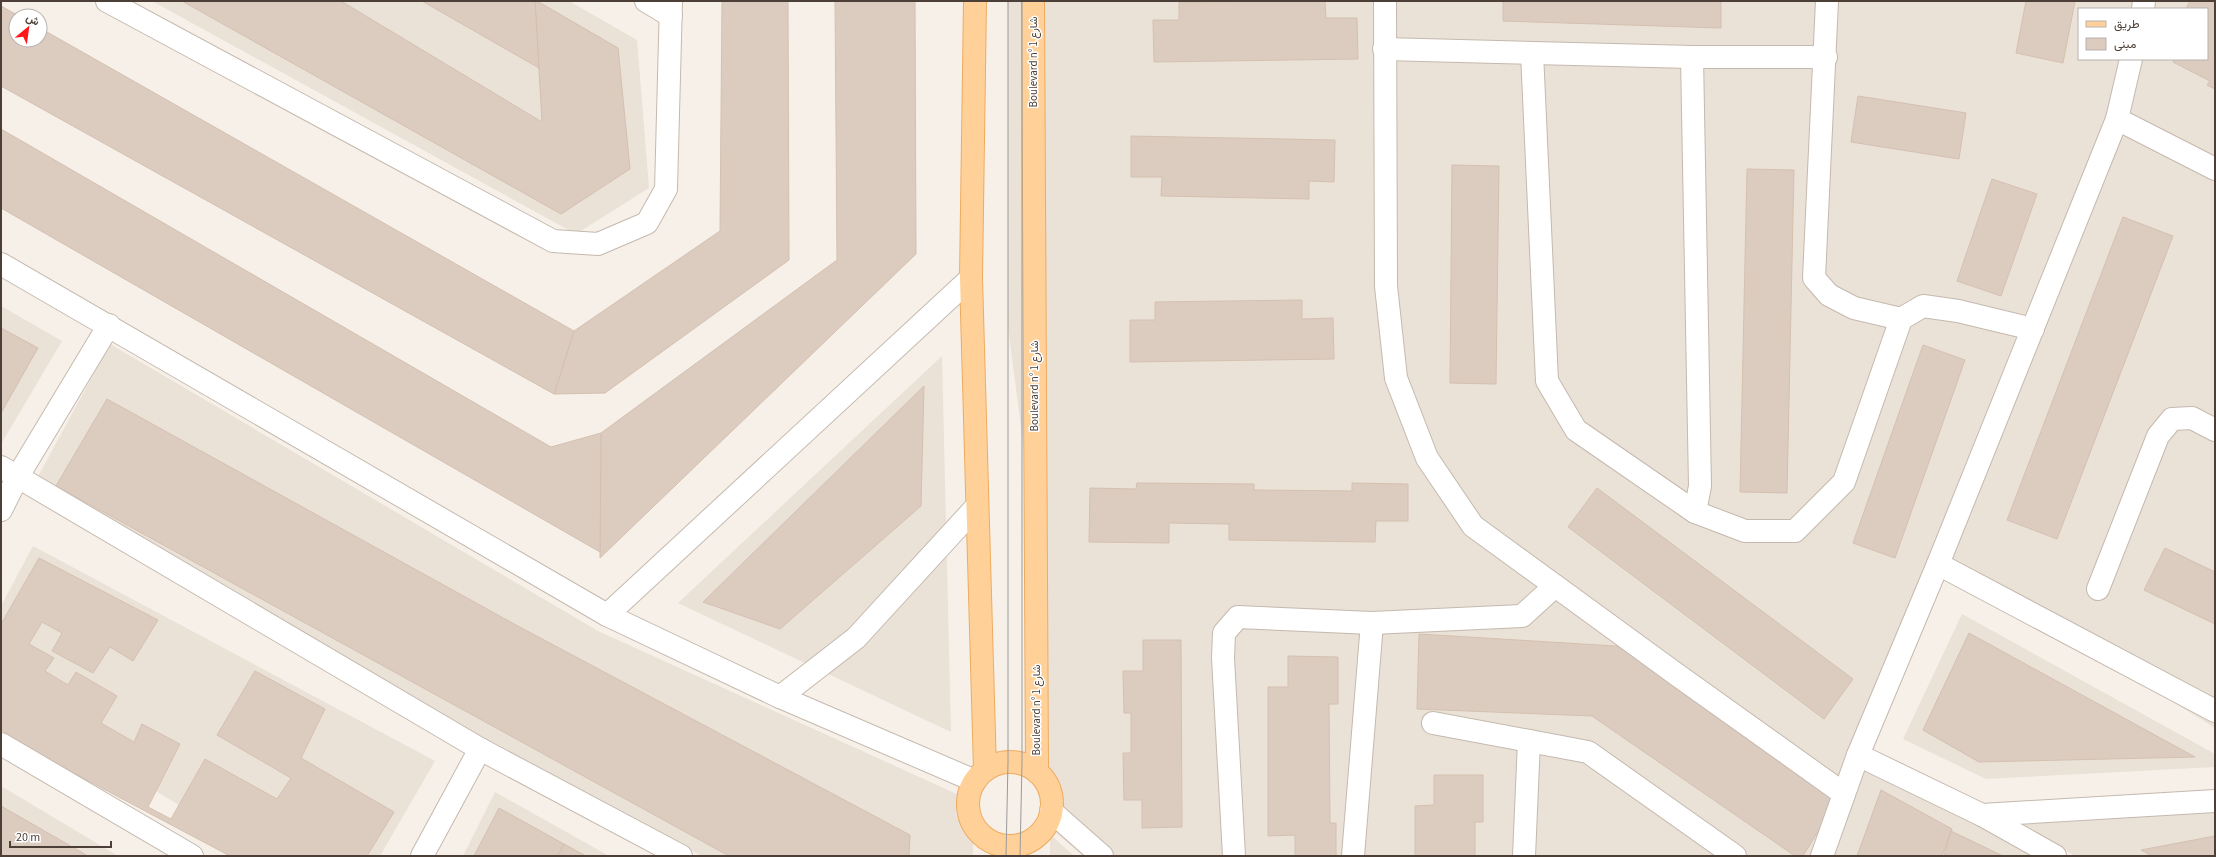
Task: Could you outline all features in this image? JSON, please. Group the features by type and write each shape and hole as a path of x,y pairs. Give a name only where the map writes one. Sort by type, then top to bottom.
{"main road":[{"path":"975,1 971,278 978,506 980,775 968,805 970,818 986,848 998,845 1006,846 1025,844 1038,846 1051,812 1052,797 1046,783 1037,772 1024,764 1008,762 997,764 980,775"},
{"name":"Boulevard n° شارع 1","path":"1033,1 1037,772"}],"street":[{"path":"107,1 554,241 598,244 647,223 666,189 671,8 646,1"},
{"path":"1385,1 1386,286 1396,378 1427,458 1474,526 1844,794"},
{"path":"1827,1 1826,57 1814,278 1829,295 1854,308 1901,319"},
{"path":"1384,49 1692,57 1826,57"},
{"path":"1532,53 1547,381 1576,430 1695,512 1745,531 1795,531 1844,482 1901,319 1923,306 1958,311 2033,329"},
{"path":"1692,57 1700,486 1695,512"},
{"path":"1822,856 1858,755 1938,564 2117,119 2131,60"},
{"path":"2117,119 2215,169"},
{"path":"1,264 109,325 607,615 780,697 980,775"},
{"path":"607,615 971,278"},
{"path":"1,510 10,472 109,325"},
{"path":"2098,589 2158,436 2172,419 2192,418 2215,430"},
{"path":"10,472 480,749 681,856"},
{"path":"780,697 856,638 978,506"},
{"path":"1938,564 2215,711"},
{"path":"1234,856 1223,658 1224,633 1238,617 1372,623 1522,616 1555,586"},
{"path":"1352,856 1372,623"},
{"path":"1433,723 1588,752 1735,856"},
{"path":"1524,856 1529,741"},
{"path":"1,744 192,856"},
{"path":"422,856 480,749"},
{"path":"1858,755 1982,815 2056,856"},
{"path":"1982,815 2215,801"},
{"path":"1051,812 1102,856"}],"shaded area":[{"path":"152,1 569,1 637,40 649,188 576,234"},
{"path":"1008,1 2215,1 2215,728 2035,616 1938,564 1822,856 1083,856 1047,825 1047,732 1035,534 1008,327"},
{"path":"1,306 62,341 1,444"},
{"path":"110,344 598,631 959,795 956,815 973,843 973,856 702,856 29,493"},
{"path":"942,356 951,732 678,603"},
{"path":"33,546 435,761 380,856 264,856 1,698 1,606"},
{"path":"1962,614 2215,754 2215,767 1986,779 1903,739"},
{"path":"1864,769 1974,822 2036,856 1832,856"},
{"path":"1,786 118,856 1,856"},
{"path":"495,792 609,856 463,856"},
{"path":"2215,811 2215,856 2075,856 2018,824"},
{"path":"1052,836 1074,856 1050,856 1050,838"}],"building":[{"path":"182,1 341,1 542,122 535,1 537,1 618,48 630,169 561,214"},
{"path":"422,1 535,1 539,68"},
{"path":"722,1 788,1 789,260 605,393 554,394 574,331 720,231"},
{"path":"835,1 915,1 916,254 600,558 601,433 837,260"},
{"path":"1325,1 1326,18 1357,18 1358,59 1154,62 1153,20 1179,20 1179,2"},
{"path":"1503,1 1721,1 1721,28 1503,21"},
{"path":"2026,1 2075,1 2063,63 2016,53"},
{"path":"2190,1 2215,1 2215,89 2207,85 2210,81 2173,62 2174,60 2208,60 2208,8 2186,8"},
{"path":"1,6 8,10 8,48 48,48 48,33 574,331 554,394 1,86"},
{"path":"1858,96 1966,113 1959,159 1851,142"},
{"path":"1,129 551,447 601,433 600,552 1,208"},
{"path":"1131,136 1335,140 1334,182 1309,181 1309,199 1161,196 1162,177 1131,177"},
{"path":"1452,165 1499,166 1496,384 1450,383"},
{"path":"1747,169 1794,170 1787,493 1740,492"},
{"path":"1992,179 2037,194 2001,296 1957,281"},
{"path":"2123,217 2173,236 2057,539 2007,520"},
{"path":"1302,300 1302,319 1333,318 1334,359 1130,362 1130,320 1155,320 1155,302"},
{"path":"1,328 38,348 1,413"},
{"path":"1923,345 1965,360 1895,558 1853,543"},
{"path":"924,386 921,506 780,629 703,602"},
{"path":"107,399 516,625 910,835 909,856 729,856 56,486"},
{"path":"1137,483 1254,484 1254,490 1352,491 1352,483 1408,484 1408,521 1376,521 1375,542 1229,540 1229,524 1169,523 1169,543 1089,542 1090,488 1136,489"},
{"path":"1597,488 1853,679 1824,719 1568,527"},
{"path":"2165,548 2215,572 2215,624 2144,590"},
{"path":"39,558 158,620 133,661 110,647 93,673 52,651 62,633 42,622 29,644 54,658 45,671 68,685 76,672 117,696 101,723 134,742 142,724 180,744 148,807 171,819 205,759 277,799 291,778 217,735 255,671 325,709 301,758 394,812 367,856 230,856 49,760 1,730 1,624"},
{"path":"1969,633 2195,757 1979,762 1923,730"},
{"path":"1419,634 1632,647 1839,797 1803,856 1795,856 1592,716 1417,709"},
{"path":"1143,640 1181,640 1182,827 1142,828 1142,800 1124,800 1123,753 1131,753 1131,713 1124,713 1123,671 1143,671"},
{"path":"1288,656 1338,657 1338,704 1329,704 1330,823 1336,823 1336,856 1295,856 1295,835 1268,836 1268,687 1288,687"},
{"path":"1434,775 1483,775 1483,822 1475,822 1475,856 1415,856 1415,806 1434,805"},
{"path":"1881,790 1952,829 1942,856 1857,856"},
{"path":"1,806 88,856 1,856"},
{"path":"499,808 564,844 558,856 474,856"},
{"path":"1951,831 2003,856 1944,856"},
{"path":"2215,836 2215,856 2152,856 2141,850"},
{"path":"564,844 586,856 558,856"}],"tram line":[{"path":"1006,856 1008,762 1008,1"},
{"path":"1020,856 1022,762 1022,1"}]}
